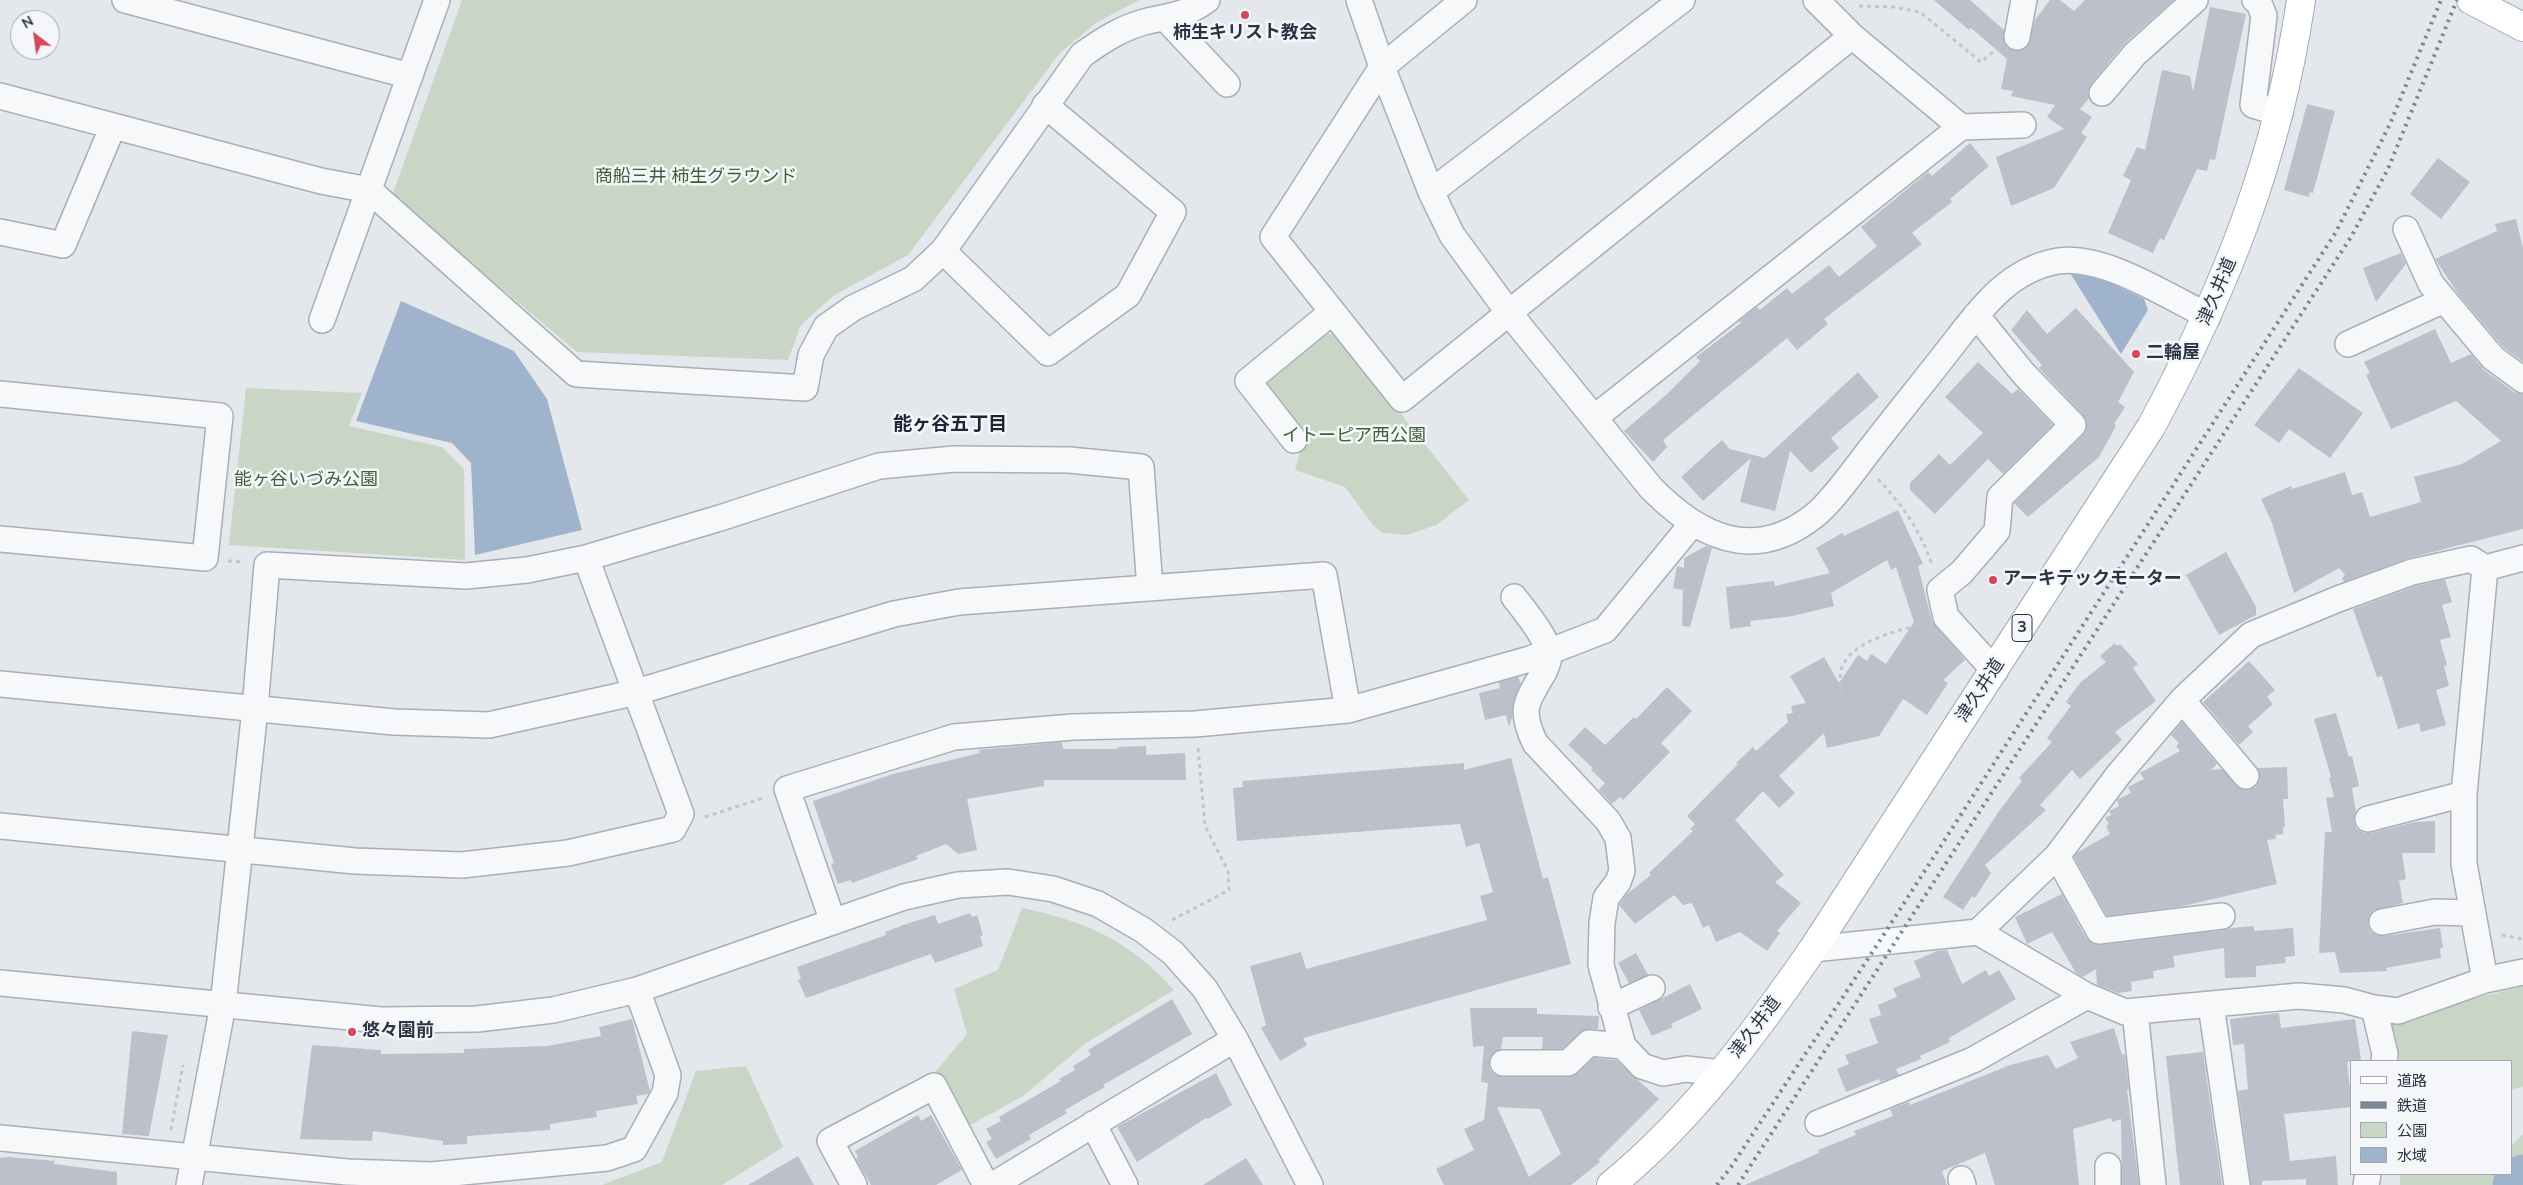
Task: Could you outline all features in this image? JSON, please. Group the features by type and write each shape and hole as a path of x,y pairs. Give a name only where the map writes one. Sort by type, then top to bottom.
{"main road":[{"name":"津久井道","path":"1611,1185 1677,1123 1722,1073 1814,949 2151,427 2208,316 2236,251 2280,113 2301,0"},
{"path":"2471,0 2523,27"}],"street":[{"path":"124,0 410,76"},
{"path":"322,320 437,0"},
{"path":"0,96 321,181 369,190 576,374 805,388 811,356 826,327 853,308 913,279 942,251 1082,55 1112,33 1149,21 1166,19 1198,8 1207,0"},
{"path":"1359,0 1382,67 1431,192 1452,235 1509,313 1651,488 1674,512 1692,524 1715,535 1736,540 1756,541 1788,532 1815,515 1858,465 1976,315 1999,290 2016,276 2036,266 2058,261 2081,260 2103,265 2208,316"},
{"path":"1464,0 1382,67 1274,237 1402,399 1852,36"},
{"path":"1431,192 1682,0"},
{"path":"2102,93 2135,54 2195,0"},
{"path":"2255,0 2259,3 2264,16 2253,105 2280,113"},
{"path":"2017,37 2020,2"},
{"path":"1822,7 1852,36 1961,127"},
{"path":"1166,19 1227,84"},
{"path":"942,251 1048,353 1128,295 1173,212 1045,105"},
{"path":"1594,418 1961,127 2023,125"},
{"path":"0,232 63,245 113,126"},
{"path":"2406,229 2431,284 2493,358 2523,380"},
{"path":"2348,344 2444,300"},
{"path":"1294,440 1248,381 1332,312"},
{"path":"1976,315 2023,373 2073,425 2000,497 1997,531 1962,572 1940,590 1946,617 1995,671"},
{"path":"0,394 220,416 205,558 0,539"},
{"path":"189,1185 223,1006 255,709 267,564 466,576 527,570 586,558 720,518 879,466 954,459 1069,460 1141,467 1150,588"},
{"path":"833,922 787,789 954,737 1074,726 1195,724 1348,710 1549,654 1605,630 1692,524"},
{"path":"0,826 355,861 462,865 568,853 673,829 681,814 638,692 586,558"},
{"path":"1978,932 2057,856 2119,774 2182,700 2251,635 2412,572 2471,559 2485,568 2523,558"},
{"path":"2485,568 2464,794 2464,864 2471,913 2485,980"},
{"path":"0,684 394,722 489,725 638,692 894,614 960,602 1324,575 1348,710"},
{"path":"1514,597 1535,625 1549,654 1546,667 1528,698 1525,716 1529,730 1535,743 1608,821 1618,838 1622,871 1618,882 1606,898 1602,923 1601,964 1623,1046 1642,1066 1662,1072 1686,1069 1722,1073"},
{"path":"2182,700 2246,776"},
{"path":"2368,819 2464,794"},
{"path":"2057,856 2099,931 2222,916"},
{"path":"0,982 223,1006 381,1020 477,1019 553,1010 637,990 904,897 958,885 1008,882 1053,888 1098,904 1147,933 1172,953 1205,989 1235,1039 1310,1185"},
{"path":"2382,922 2435,912 2471,913"},
{"path":"1814,949 1978,932 2087,996 2125,1012 2299,996 2344,1000 2374,1008 2398,1011 2485,980 2523,972"},
{"path":"1611,1006 1652,988"},
{"path":"0,1138 348,1172 432,1175 607,1158 634,1149 665,1093 668,1075 637,990"},
{"path":"1818,1123 1973,1060 2087,996"},
{"path":"2211,1005 2237,1185"},
{"path":"2374,1008 2385,1054 2384,1060"},
{"path":"2135,1011 2153,1185"},
{"path":"993,1185 1235,1039"},
{"path":"1503,1063 1568,1063 1589,1042 1623,1046"},
{"path":"854,1185 830,1141 934,1086 986,1185"},
{"path":"1093,1124 1125,1185"}],"path":[{"path":"1822,7 1894,7 1920,12 1981,62 2002,45 2017,37"},
{"path":"1858,465 1877,478 1898,500 1917,528 1940,590"},
{"path":"205,558 267,564"},
{"path":"1841,694 1840,671 1848,657 1861,646 1881,637 1946,617"},
{"path":"1147,933 1229,890 1228,871 1205,826 1195,724"},
{"path":"713,815 787,789"}],"green space":[{"name":"商船三井 柿生グラウンド","path":"462,0 1139,0 1096,23 1060,53 908,255 833,296 801,325 788,360 577,352 392,196"},
{"name":"イトーピア西公園","path":"1321,334 1338,334 1469,500 1436,525 1407,535 1382,533 1373,525 1345,487 1295,470 1304,437 1266,391 1266,380"},
{"name":"能ヶ谷いづみ公園","path":"246,388 362,393 349,426 442,447 464,469 465,560 229,545"},
{"path":"1022,908 1067,919 1106,935 1141,958 1174,990 1086,1043 1023,1096 970,1125 936,1071 967,1034 954,989 998,970"},
{"path":"2523,986 2523,1087 2513,1089 2513,1060 2396,1060 2385,1022"},
{"path":"746,1066 783,1147 722,1185 602,1185 662,1162 696,1071"},
{"path":"2523,1134 2523,1166 2502,1185 2400,1185 2400,1175 2513,1175 2513,1144"}],"water":[{"path":"2070,273 2103,279 2144,299 2148,310 2121,354"},
{"path":"401,301 514,351 547,399 582,530 475,555 471,463 452,443 356,421"}],"building":[{"path":"1934,0 1970,0 2004,30 2004,42 2008,48 2015,51 2022,50 2028,46 2035,20 2050,0 2060,0 2074,11 2085,0 2174,0 2125,43 2091,84 2088,91 2089,98 2080,109 2092,117 2081,133 2087,137 2054,188 2011,206 1996,157 2064,129 2047,117 2055,105 2011,96 2013,91 2001,89 2007,59"},
{"path":"2210,7 2246,14 2215,160 2210,159 2207,171 2197,169 2164,240 2160,238 2153,253 2108,233 2131,180 2123,176 2137,147 2145,150 2162,70 2190,76 2193,92"},
{"path":"2307,104 2335,111 2313,193 2310,192 2309,197 2284,190"},
{"path":"1970,143 1989,166 1950,199 1952,202 1912,233 1922,244 1824,319 1828,324 1797,350 1787,338 1663,440 1667,447 1653,462 1624,431 1666,395 1700,361 1696,357 1741,323 1739,321 1757,307 1760,310 1787,288 1792,294 1829,265 1839,277 1877,246 1861,227 1928,172 1932,176"},
{"path":"2438,158 2470,182 2441,219 2410,194"},
{"path":"2516,219 2523,248 2523,362 2503,347 2459,295 2435,259 2497,231 2495,224"},
{"path":"2401,253 2406,264 2376,302 2363,268"},
{"path":"2076,308 2134,372 2118,402 2125,407 2114,424 2116,426 2099,457 2028,517 2014,503 2083,435 2087,422 2083,415 2039,368 2042,365 2011,330 2027,310 2047,334"},
{"path":"2435,329 2451,363 2471,354 2484,370 2514,392 2523,394 2523,529 2409,558 2344,582 2342,578 2345,575 2339,568 2294,593 2272,523 2261,499 2291,486 2292,489 2345,472 2352,495 2362,492 2370,517 2421,502 2414,477 2462,464 2501,441 2456,401 2391,429 2366,375 2370,373 2364,362"},
{"path":"1978,362 2012,394 2018,389 2053,425 2003,474 1988,459 1935,514 1910,490 1910,483 1939,454 1950,465 1983,433 1945,397"},
{"path":"2299,368 2363,413 2330,458 2289,429 2279,443 2254,425"},
{"path":"1858,372 1879,397 1831,438 1839,448 1811,473 1790,451 1775,511 1740,502 1751,458 1703,501 1681,477 1722,440 1730,449 1765,458"},
{"path":"1898,510 1923,564 1918,566 1932,621 1965,660 1943,680 1948,683 1927,715 1903,699 1879,736 1827,748 1824,733 1779,776 1795,793 1779,808 1763,791 1735,820 1784,875 1775,882 1801,903 1777,931 1780,933 1767,951 1740,932 1716,942 1709,925 1703,928 1692,903 1683,905 1674,895 1635,924 1619,905 1627,894 1651,875 1649,873 1693,831 1690,829 1695,824 1687,816 1753,747 1756,751 1788,722 1786,714 1793,713 1791,706 1806,703 1790,676 1824,657 1839,683 1858,655 1867,661 1871,654 1886,664 1914,622 1896,567 1891,570 1887,560 1831,593 1834,606 1793,616 1750,621 1751,626 1730,629 1726,587 1774,581 1775,586 1830,573 1816,548 1842,533 1844,536"},
{"path":"1706,546 1712,548 1690,627 1682,626 1683,590 1673,588 1677,566 1684,568 1684,558"},
{"path":"2226,552 2256,607 2256,615 2219,635 2186,575"},
{"path":"2445,579 2452,602 2442,605 2451,637 2440,640 2447,665 2444,666 2449,686 2436,690 2446,725 2421,732 2419,723 2398,729 2382,676 2377,677 2353,609 2416,586"},
{"path":"2115,643 2117,646 2120,644 2138,664 2133,668 2156,701 2115,732 2122,740 2080,779 2072,770 2040,805 2046,810 1985,865 1991,873 1975,898 1972,896 1963,910 1943,897 1999,811 2022,781 2019,778 2052,742 2047,738 2071,706 2066,702 2080,683 2106,662 2100,656"},
{"path":"2249,661 2275,690 2267,697 2273,704 2248,726 2253,732 2239,745 2203,702"},
{"path":"1518,677 1521,683 1513,702 1512,718 1509,727 1506,715 1485,720 1479,693 1500,688 1499,682"},
{"path":"1667,687 1692,711 1661,743 1670,752 1623,800 1620,797 1612,804 1599,790 1605,783 1591,770 1593,768 1568,745 1585,727 1605,745 1634,717 1636,719"},
{"path":"2336,713 2349,757 2352,756 2359,786 2352,788 2356,812 2354,822 2357,829 2364,833 2371,833 2415,822 2435,821 2435,853 2402,853 2406,879 2399,881 2403,903 2373,911 2369,917 2368,925 2371,932 2384,936 2440,928 2443,948 2440,948 2441,958 2386,968 2387,971 2340,973 2335,952 2319,953 2325,832 2332,832 2326,798 2334,797 2329,778 2331,777 2314,719"},
{"path":"2182,722 2217,764 2211,770 2222,769 2241,789 2248,790 2256,787 2260,780 2258,768 2287,767 2288,799 2283,799 2285,827 2283,827 2283,834 2275,835 2276,839 2267,840 2277,884 2179,907 2107,916 2074,857 2078,852 2110,834 2106,826 2109,824 2105,818 2111,815 2109,811 2119,806 2117,800 2131,793 2128,787 2144,779 2140,773 2180,751 2176,746 2179,743 2171,735"},
{"path":"1062,742 1063,749 1118,749 1118,747 1146,746 1146,755 1185,753 1186,780 1044,780 1044,786 967,799 977,850 958,854 946,844 916,856 918,859 852,883 851,880 838,884 831,864 834,863 813,801 893,774 980,753 979,750"},
{"path":"1511,758 1543,879 1548,877 1571,964 1303,1038 1307,1045 1280,1061 1261,1028 1266,1025 1250,966 1301,952 1306,969 1487,920 1480,896 1493,892 1479,843 1466,847 1460,824 1237,841 1233,788 1243,787 1242,781 1464,763 1464,770"},
{"path":"2062,894 2086,938 2093,944 2101,945 2254,926 2254,931 2293,928 2295,956 2285,957 2286,963 2256,966 2256,977 2225,978 2224,948 2173,956 2175,967 2153,971 2154,978 2131,982 2132,991 2118,993 2097,985 2096,969 2083,977 2076,973 2052,932 2027,944 2015,917"},
{"path":"970,913 972,917 977,915 983,935 980,936 983,946 935,963 931,954 806,998 798,980 801,979 797,967 886,935 885,932 909,923 935,915 938,924"},
{"path":"1947,950 1962,984 1986,970 1989,976 1999,970 2016,999 1949,1038 1950,1042 1920,1056 1921,1059 1896,1069 1899,1075 1880,1082 1879,1079 1846,1092 1837,1069 1849,1064 1845,1055 1878,1043 1869,1019 1881,1015 1878,1005 1897,997 1893,988 1921,977 1914,961 1937,951"},
{"path":"1636,953 1648,975 1629,983 1618,963"},
{"path":"1690,984 1702,1009 1671,1024 1673,1027 1652,1036 1639,1010"},
{"path":"1172,999 1192,1034 1103,1085 1105,1087 1065,1110 1067,1113 1029,1135 1031,1139 996,1159 986,1142 992,1139 986,1129 1001,1121 999,1117 1061,1081 1059,1079 1075,1070 1073,1066 1091,1055 1088,1050"},
{"path":"1470,1008 1537,1008 1537,1014 1599,1016 1598,1029 1584,1030 1562,1049 1542,1049 1543,1037 1503,1037 1501,1049 1491,1055 1490,1070 1496,1076 1568,1077 1578,1073 1594,1058 1616,1060 1659,1099 1598,1160 1600,1162 1571,1185 1444,1185 1436,1169 1474,1150 1464,1129 1484,1120 1488,1083 1481,1082 1484,1046 1473,1047","holes":["1497,1107 1540,1109 1561,1154 1529,1177"]},
{"path":"2279,1013 2281,1028 2355,1019 2361,1060 2350,1060 2347,1062 2350,1107 2284,1114 2290,1161 2336,1156 2338,1185 2306,1185 2306,1179 2262,1181 2262,1185 2251,1185 2238,1091 2248,1089 2244,1044 2233,1045 2230,1019"},
{"path":"632,1019 650,1091 648,1094 636,1096 638,1104 596,1111 597,1117 550,1124 550,1130 467,1136 467,1144 443,1145 443,1141 373,1131 372,1141 300,1139 312,1045 381,1050 381,1054 464,1053 464,1049 548,1046 601,1036 599,1027"},
{"path":"2114,1028 2122,1055 2125,1054 2129,1090 2127,1090 2139,1185 2122,1185 2121,1119 2112,1122 2111,1118 2073,1129 2079,1185 1995,1185 1985,1153 1942,1171 1947,1185 1745,1185 1819,1153 1818,1150 1856,1135 1854,1131 1893,1116 1890,1109 1909,1102 1910,1105 2010,1065 2048,1055 2056,1069 2078,1058 2070,1042"},
{"path":"132,1031 168,1035 149,1136 122,1134"},
{"path":"2203,1052 2222,1185 2180,1185 2166,1056"},
{"path":"1216,1073 1232,1105 1208,1119 1206,1118 1137,1162 1117,1127"},
{"path":"918,1115 921,1121 931,1115 962,1170 936,1185 871,1185 856,1159 858,1157 855,1151"},
{"path":"798,1156 814,1185 748,1185"},
{"path":"0,1158 55,1161 54,1164 117,1172 117,1185 0,1185"},
{"path":"1246,1158 1263,1185 1203,1185"}],"waterway":[{"path":"2515,1185 2523,1177"}],"railway":[{"path":"1717,1185 1731,1167 1879,942 2336,232 2390,124 2441,0"},
{"path":"1738,1185 2351,237 2388,169 2457,0"}],"place":[{"name":"柿生キリスト教会","path":"1245,15"},
{"name":"二輪屋","path":"2136,354"},
{"name":"アーキテックモーター","path":"1993,580"},
{"name":"悠々園前","path":"352,1032"}],"district":[{"name":"能ヶ谷五丁目","path":"950,425"}]}
